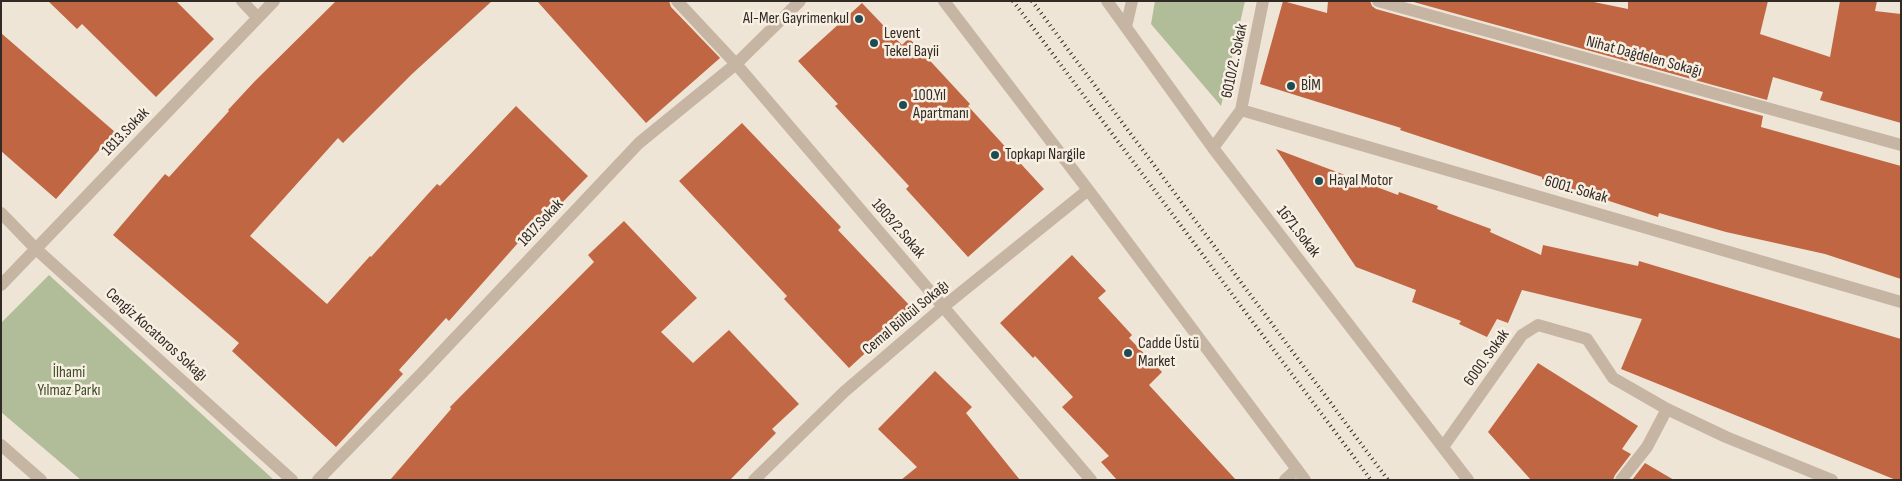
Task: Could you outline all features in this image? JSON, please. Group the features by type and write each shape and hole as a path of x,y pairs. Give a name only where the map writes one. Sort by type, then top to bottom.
{"street":[{"path":"242,1 257,17"},
{"name":"1813.Sokak","path":"1,285 274,1"},
{"name":"1803/2.Sokak","path":"677,1 736,64 1091,480"},
{"name":"1817.Sokak","path":"318,480 422,374 639,143 736,64 800,1"},
{"path":"944,1 1301,474 1286,480"},
{"name":"1671.Sokak","path":"1107,1 1213,148 1468,480"},
{"path":"1126,27 1132,1"},
{"name":"6010/2. Sokak","path":"1213,148 1241,110 1263,1"},
{"name":"Nihat Dağdelen Sokağı","path":"1378,1 1901,145"},
{"name":"6001. Sokak","path":"1241,110 1901,302"},
{"name":"Cemal Bülbül Sokağı","path":"754,480 844,392 943,307 1088,190"},
{"name":"Cengiz Kocatoros Sokağı","path":"1,212 36,249 292,480"},
{"name":"6000. Sokak","path":"1443,447 1522,335 1538,325 1587,339 1613,378 1667,409 1726,437 1832,480"},
{"path":"1621,480 1647,447 1667,409"},
{"path":"1,445 41,480"}],"green space":[{"path":"1155,1 1245,1 1221,106 1151,24"},
{"name":"İlhami Yılmaz Parkı","path":"49,275 274,480 81,480 1,412 1,323"}],"building":[{"path":"48,1 176,1 214,39 156,97 82,24 77,29"},
{"path":"336,1 492,1 412,74 343,143 338,138 250,236 327,304 437,184 440,186 516,106 588,176 528,238 525,235 449,321 446,318 399,370 403,374 336,447 232,351 239,343 113,235 165,174 169,177 255,81"},
{"path":"537,1 669,1 671,7 720,58 646,123"},
{"path":"1283,1 1327,13 1328,1 1370,1 1376,9 1763,116 1761,127 1901,166 1901,279 1825,254 1726,232 1659,213 1658,217 1400,130 1401,128 1260,84"},
{"path":"1410,1 1589,1 1628,9 1628,1 1768,1 1760,34 1830,57 1840,1 1877,1 1875,11 1901,14 1901,123 1820,100 1823,92 1773,77 1767,100"},
{"path":"862,3 902,45 909,38 1044,189 968,257 906,189 909,186 835,106 838,104 798,61"},
{"path":"1,33 115,132 56,199 1,151"},
{"path":"742,123 841,227 838,230 913,309 849,368 784,299 787,296 679,181"},
{"path":"1276,149 1398,195 1399,192 1438,206 1437,209 1491,229 1490,232 1541,255 1543,245 1638,266 1639,261 1901,339 1901,480 1896,480 1621,369 1642,319 1522,290 1508,323 1497,319 1487,337 1459,324 1461,321 1412,302 1416,290 1356,267"},
{"path":"624,221 697,298 661,332 693,363 729,330 799,404 772,429 776,433 730,480 390,480 451,409 450,407 594,262 588,255"},
{"path":"1072,255 1106,291 1098,298 1132,335 1129,338 1162,372 1149,385 1236,480 1117,480 1101,462 1109,456 1062,407 1073,397 1035,356 1033,358 1000,323"},
{"path":"1538,363 1638,426 1622,449 1631,454 1613,480 1531,480 1488,432"},
{"path":"935,371 972,407 966,413 1020,480 901,480 917,467 878,429"},
{"path":"1645,463 1674,480 1632,480"}],"railway":[{"path":"1013,1 1371,480"},
{"path":"1032,1 1388,480"}],"place":[{"name":"Al-Mer Gayrimenkul","path":"859,19"},
{"name":"Levent Tekel Bayii","path":"874,43"},
{"name":"BİM","path":"1291,86"},
{"name":"100.Yıl Apartmanı","path":"903,105"},
{"name":"Topkapı Nargile","path":"995,155"},
{"name":"Hayal Motor","path":"1319,181"},
{"name":"Cadde Üstü Market","path":"1128,353"}]}
